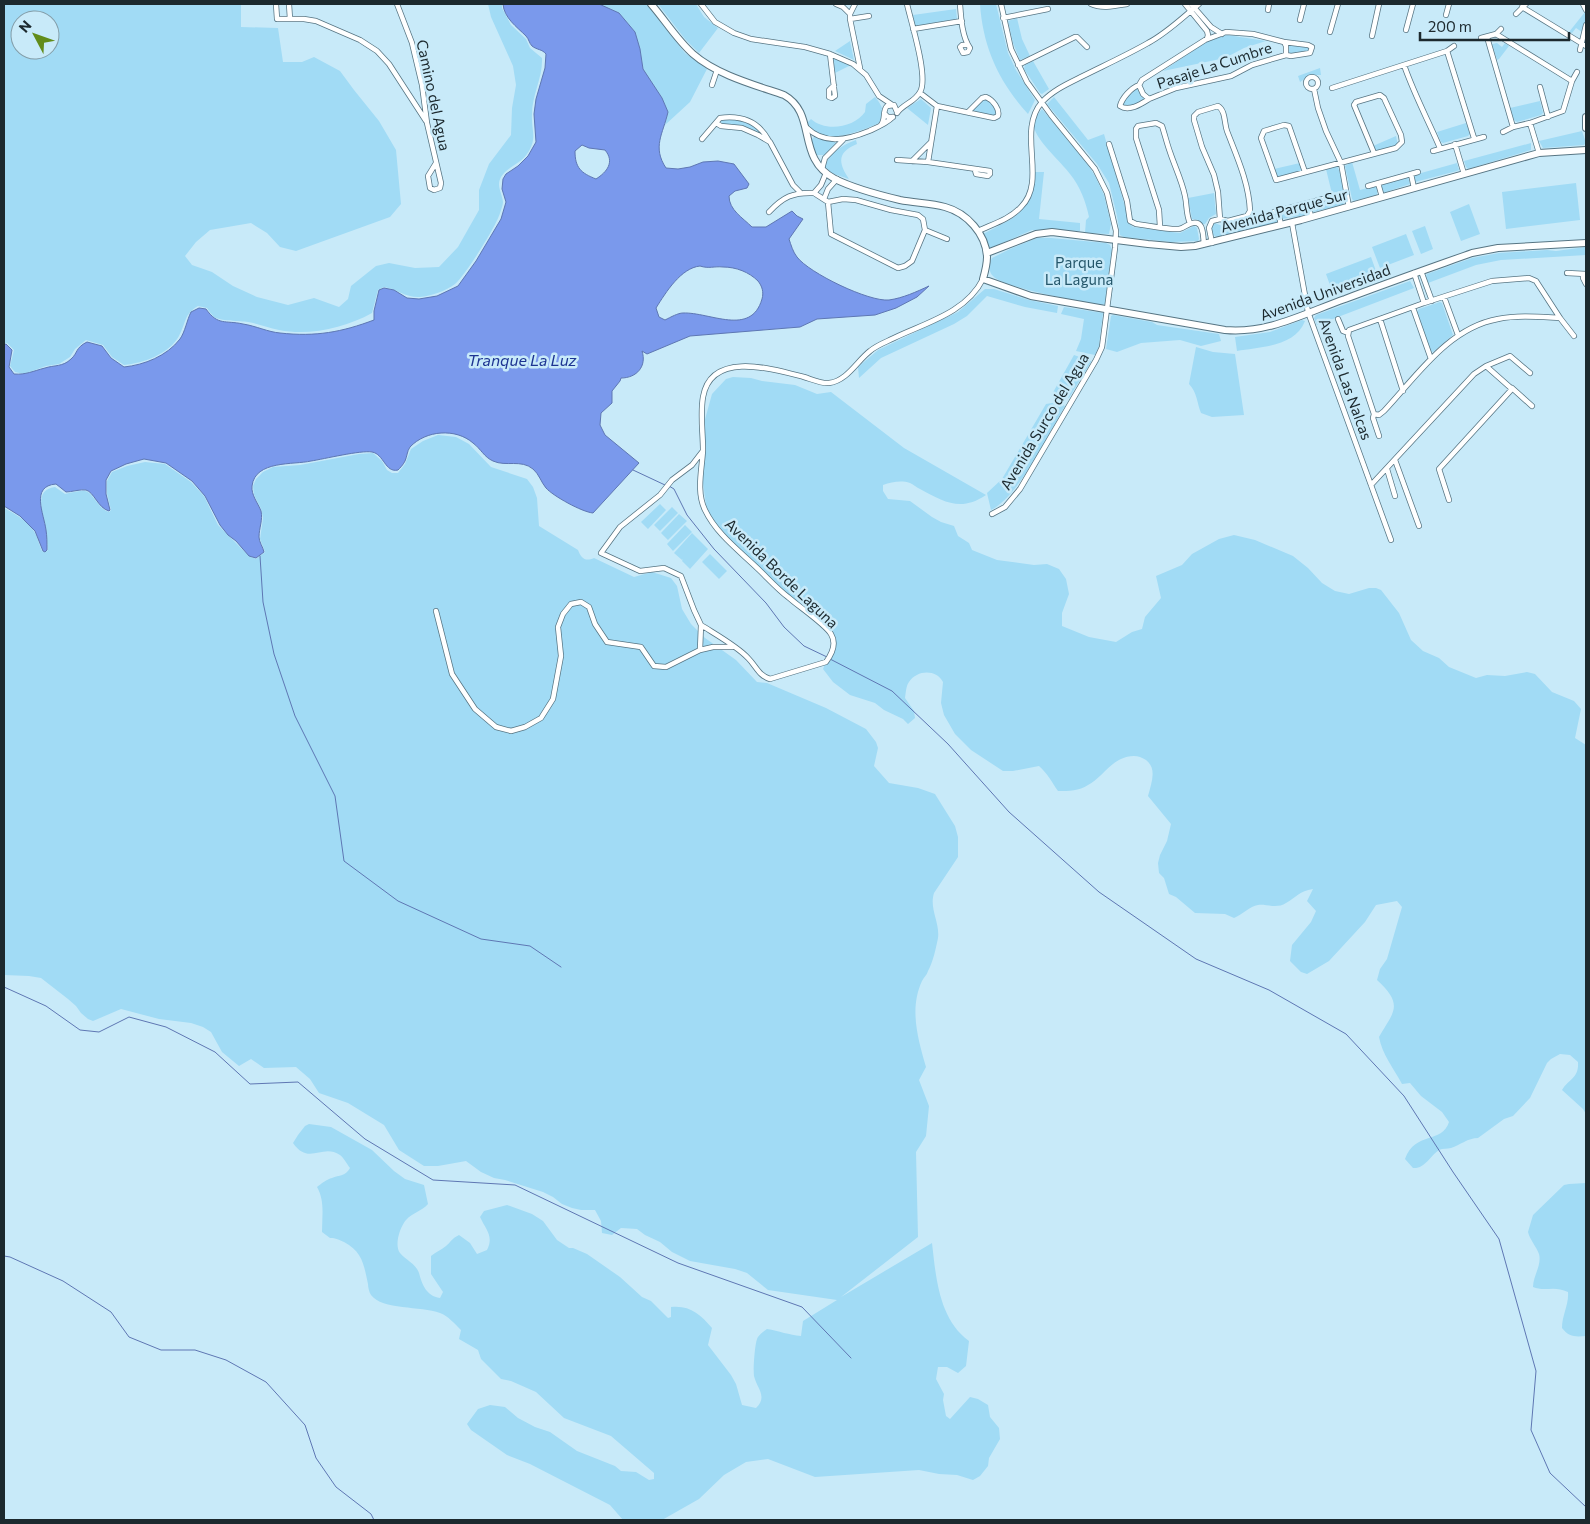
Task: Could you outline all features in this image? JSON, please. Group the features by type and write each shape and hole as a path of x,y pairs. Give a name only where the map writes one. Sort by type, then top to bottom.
{"street":[{"path":"276,4 277,19 316,22 360,40 377,51 395,72 427,123"},
{"path":"289,4 290,19"},
{"name":"Camino del Agua","path":"397,4 412,43 422,85 427,123 441,183 440,188 434,190 430,188 428,176 436,163"},
{"name":"Avenida Borde Laguna","path":"651,4 689,51 699,59 717,70 788,97 798,107 805,126 806,138 812,156 824,171 837,180 900,200 949,208 965,217 978,231 987,253 983,279 976,290 956,310 875,348 841,380 828,383 743,366 722,370 714,376 704,391 701,498 704,508 724,537 782,593 831,635 834,646 826,662 770,680 763,678 748,658 733,647"},
{"path":"701,4 715,22 734,33 751,39 789,44 830,54 860,68"},
{"path":"836,4 843,7 850,16 860,68 886,107 880,126"},
{"path":"850,16 855,4"},
{"path":"814,193 821,185 825,158 844,140 880,126 920,93 924,76 908,4"},
{"path":"960,4 967,45"},
{"name":"Avenida Surco del Agua","path":"992,514 1005,507 1020,489 1102,347 1115,239 1114,219 1108,193 1091,163 1027,82 1011,49 1001,4"},
{"path":"1091,4 1110,7 1127,4"},
{"name":"Pasaje La Cumbre","path":"1185,4 1194,6 1207,30 1207,39"},
{"path":"1268,10 1269,4"},
{"path":"1300,20 1304,4"},
{"path":"1330,32 1338,4"},
{"path":"1372,36 1379,4"},
{"path":"1406,30 1413,4"},
{"path":"1446,15 1449,4"},
{"path":"1583,4 1586,10"},
{"path":"1516,14 1524,5 1584,45"},
{"path":"978,231 1008,217 1021,208 1025,202 1032,182 1032,122 1042,103 1051,93 1149,43 1172,28 1194,6"},
{"path":"1003,18 1048,8"},
{"path":"850,16 869,16"},
{"name":"Pasaje La Cumbre","path":"1201,19 1222,34"},
{"path":"913,29 962,21"},
{"path":"1580,50 1584,45 1586,25"},
{"path":"1481,38 1496,34 1501,29"},
{"name":"Pasaje La Cumbre","path":"1226,32 1253,34 1312,47 1310,53 1286,55 1252,65 1230,76 1176,88 1139,105 1126,108 1120,106 1132,88 1139,85 1142,80 1207,39 1222,34 1226,32"},
{"path":"1496,34 1572,81"},
{"path":"1018,65 1075,37 1087,46"},
{"path":"1487,37 1513,127"},
{"name":"Pasaje La Cumbre","path":"1284,42 1286,55"},
{"path":"1332,88 1447,51 1454,46"},
{"path":"1447,51 1474,138"},
{"path":"830,54 834,85"},
{"path":"1404,65 1415,95 1440,148"},
{"path":"712,85 717,70"},
{"path":"1503,132 1563,111 1572,81 1577,72"},
{"name":"Pasaje La Cumbre","path":"1139,85 1143,94 1149,99"},
{"path":"1540,87 1548,117"},
{"path":"1314,89 1321,115 1341,163 1349,206"},
{"path":"920,93 937,106 994,118 999,113 990,99 986,97 982,98 968,112"},
{"path":"1305,172 1289,126 1284,125 1264,131 1262,138 1276,180 1396,148 1400,145 1402,139 1384,98 1380,95 1356,102 1354,105 1374,153"},
{"path":"881,98 897,108 897,113"},
{"path":"886,107 914,99"},
{"path":"928,162 937,106"},
{"path":"1212,243 1210,224 1213,220 1220,218 1228,221 1247,216 1250,208 1240,163 1227,130 1222,110 1218,106 1198,112 1194,116 1194,120 1216,183 1220,218"},
{"path":"885,114 888,117 893,117"},
{"path":"702,139 720,118 730,117 754,123 764,131 792,185 800,192"},
{"path":"1586,117 1586,128"},
{"path":"716,123 722,126 742,128 770,142"},
{"path":"1160,226 1159,210 1135,133 1138,126 1156,123 1162,126 1169,151 1184,190 1190,223"},
{"path":"1530,123 1540,153"},
{"path":"805,126 816,135 844,140"},
{"path":"806,138 816,135"},
{"path":"1433,151 1474,138 1484,137"},
{"path":"912,162 930,142"},
{"path":"1109,144 1127,200 1130,221 1136,224 1176,229 1196,222 1200,225 1204,244"},
{"path":"1455,144 1464,174"},
{"name":"Avenida Parque Sur","path":"987,253 1036,234 1052,232 1181,247 1212,243 1292,223 1540,153 1586,150"},
{"path":"812,156 825,158"},
{"path":"897,160 928,162 975,170"},
{"path":"1368,186 1418,172"},
{"path":"1410,174 1414,188"},
{"path":"769,212 778,202 800,192 814,193 826,201 843,198 918,215 923,219 925,230 912,261 898,268 831,234 826,201 828,189 837,180"},
{"path":"1378,184 1382,197"},
{"path":"1281,225 1276,211 1323,199"},
{"path":"1308,203 1312,217"},
{"name":"Avenida Las Nalcas","path":"1292,223 1308,312 1391,540"},
{"path":"925,230 947,239"},
{"name":"Avenida Universidad","path":"983,279 1031,296 1244,332 1273,326 1472,253 1491,249 1586,243"},
{"path":"986,268 988,276 995,284"},
{"path":"1421,271 1432,301"},
{"path":"1414,273 1424,303"},
{"path":"1567,273 1585,274 1583,278 1586,284"},
{"path":"1348,333 1349,330 1492,281 1534,279 1574,336"},
{"path":"976,290 995,284"},
{"path":"1444,297 1458,335"},
{"path":"1413,308 1431,359"},
{"path":"1374,414 1379,415 1384,411 1431,359 1458,335 1475,326 1499,318 1560,318"},
{"path":"1338,319 1343,331 1348,333"},
{"path":"1380,320 1403,391"},
{"path":"1348,333 1374,414 1373,418 1379,436"},
{"path":"1371,484 1474,374 1486,366 1510,356 1530,373"},
{"path":"1486,366 1532,406"},
{"path":"1450,500 1439,469 1511,391 1511,387"},
{"path":"700,650 701,625 681,576 664,568 640,571 601,553 620,527 660,495 672,480 692,465 703,449"},
{"path":"1395,460 1418,526"},
{"path":"1387,469 1396,496"},
{"path":"436,611 452,674 475,709 496,727 511,731 525,727 541,718 553,699 561,656 558,627 563,614 571,604 581,602 589,607 595,624 607,642 641,647 654,666 666,667 700,650 713,647 733,647"},
{"path":"701,625 733,647"}],"green space":[{"path":"4,4 241,4 241,27 278,28 283,62 302,62 314,57 340,71 379,121 396,150 401,204 390,217 296,251 280,247 267,233 251,223 210,230 196,242 185,256 192,265 212,272 233,286 257,297 288,305 314,298 339,307 348,299 351,286 376,266 389,263 415,268 439,267 458,247 479,210 479,190 489,164 511,135 512,108 516,85 513,66 491,17 488,4 502,4 502,8 511,25 526,39 530,48 542,58 541,72 532,107 533,139 530,148 521,160 501,177 499,186 503,203 498,219 466,271 455,284 447,289 429,296 415,297 384,287 378,290 372,313 339,327 303,332 291,332 248,322 220,319 214,317 207,308 198,306 190,312 179,336 169,348 148,360 124,365 112,357 103,345 86,340 75,349 70,357 59,364 46,366 24,374 15,372 10,366 14,350 7,343 4,344"},
{"path":"599,4 646,4 685,53 707,69 690,102 665,125 668,112 662,98 643,69 635,32 619,13"},
{"path":"658,4 696,4 704,17 718,28 699,53 685,39"},
{"path":"980,4 996,4 1008,53 1016,70 1035,100 1028,114 1009,90 994,64 985,35"},
{"path":"956,9 957,19 915,26 913,15"},
{"path":"1585,12 1586,20 1582,32 1576,28 1572,33 1569,32"},
{"path":"1017,18 1022,39 1030,56 1020,60 1013,43 1008,21"},
{"path":"1227,35 1266,41 1244,48 1225,58 1163,71 1206,42"},
{"path":"850,41 854,60 835,51"},
{"path":"1497,43 1502,47 1505,43 1509,46 1497,60 1492,44"},
{"path":"1289,44 1309,46 1311,51 1290,55 1288,54"},
{"path":"832,57 851,65 835,73"},
{"path":"1033,61 1049,89 1042,94 1024,69 1025,65"},
{"path":"1320,68 1321,75 1310,75 1300,82 1298,76"},
{"path":"1138,86 1141,94 1146,99 1136,105 1123,107 1122,103 1133,89"},
{"path":"875,97 880,103 883,112 881,119 879,123 862,130 830,137 813,131 807,123 811,119 824,126 847,125 854,122 865,112 866,104"},
{"path":"1054,97 1088,140 1104,134 1130,224 1133,227 1180,233 1194,226 1197,228 1198,241 1171,242 1120,235 1109,183 1097,164 1047,104"},
{"path":"921,99 931,108 928,125 907,108"},
{"path":"983,99 989,100 997,111 994,116 973,112 972,110"},
{"path":"1540,101 1543,113 1541,115 1517,122 1514,120 1510,108"},
{"path":"1042,109 1095,176 1104,195 1111,224 1109,234 1085,233 1086,220 1089,217 1080,189 1070,174 1044,145 1034,127 1037,115"},
{"path":"722,119 744,122 762,133 740,126 723,124 720,121"},
{"path":"1466,123 1470,134 1468,136 1441,142 1437,132"},
{"path":"1582,131 1586,143 1584,145 1543,148 1539,141"},
{"path":"1396,136 1398,145 1396,147 1376,151 1373,146"},
{"path":"814,137 836,143 824,155 817,155 811,140"},
{"path":"856,140 857,144 850,147 841,158 841,163 849,179 831,173 824,166 833,153"},
{"path":"1531,143 1531,150 1468,169 1464,161"},
{"path":"1352,162 1360,190 1375,186 1377,195 1354,201 1352,199 1345,166"},
{"path":"1300,163 1302,169 1300,171 1278,177 1276,175 1274,169"},
{"path":"1457,163 1459,170 1457,171 1415,182 1414,175"},
{"path":"1337,166 1343,185 1343,205 1313,212 1311,205 1333,198 1326,169"},
{"path":"1034,172 1044,172 1039,219 1080,223 1080,231 1032,230 989,249 982,236 983,234 1014,217 1025,206 1032,186"},
{"path":"1408,177 1410,184 1383,193 1382,184"},
{"path":"1576,183 1580,220 1506,229 1502,192"},
{"path":"1214,193 1216,214 1209,218 1205,224 1192,219 1188,198"},
{"path":"1469,204 1480,234 1461,241 1450,212"},
{"path":"1305,207 1306,215 1282,219 1281,212"},
{"path":"1275,214 1276,223 1217,237 1213,235 1211,227 1215,223 1222,226"},
{"path":"1425,226 1433,249 1421,254 1412,231"},
{"path":"1406,234 1414,255 1380,268 1372,247"},
{"name":"Parque La Laguna","path":"1037,238 1106,243 1110,245 1112,250 1105,304 1078,301 1027,290 1000,281 993,276 990,272 992,258"},
{"path":"1586,247 1586,255 1501,260 1476,265 1428,283 1426,276 1472,258 1499,253 1556,251"},
{"path":"1371,257 1376,271 1331,288 1326,274"},
{"path":"1410,281 1414,288 1317,325 1314,318 1316,315"},
{"path":"985,289 994,289 1029,300 1058,306 1057,313 1025,307 987,296 967,316 881,358 859,378 858,367 878,350 958,312"},
{"path":"1440,302 1453,335 1433,352 1430,351 1416,312 1419,309"},
{"path":"1064,307 1103,313 1099,346 1095,355 1076,351 1081,339 1084,319 1061,314"},
{"path":"1111,316 1152,322 1157,325 1219,334 1221,341 1201,346 1180,340 1141,343 1117,352 1106,349"},
{"path":"1302,320 1305,321 1300,330 1285,341 1266,347 1237,351 1235,337 1270,332"},
{"path":"1196,347 1213,352 1235,354 1244,415 1212,417 1201,413 1195,394 1189,384"},
{"path":"1074,355 1091,362 1069,398 1060,395 1051,396"},
{"path":"733,377 795,385 817,394 831,392 904,448 986,495 969,503 960,504 937,498 907,482 883,485 883,491 888,499 910,501 932,517 954,526 958,536 969,543 972,550 997,560 1034,565 1047,564 1059,569 1066,579 1069,594 1062,613 1062,626 1089,637 1116,642 1132,632 1142,629 1145,617 1161,598 1156,576 1182,565 1192,554 1219,539 1234,535 1255,540 1293,556 1322,583 1335,591 1349,594 1369,588 1381,590 1399,613 1411,640 1423,651 1439,658 1449,667 1476,678 1487,675 1505,676 1527,672 1535,674 1552,692 1574,701 1581,709 1575,738 1586,745 1586,1114 1562,1090 1575,1075 1578,1062 1570,1055 1560,1054 1547,1063 1530,1098 1513,1116 1504,1119 1478,1138 1467,1140 1451,1148 1439,1150 1424,1164 1413,1168 1405,1159 1409,1150 1415,1144 1441,1133 1446,1129 1449,1122 1442,1112 1421,1096 1410,1083 1402,1084 1385,1055 1379,1037 1389,1021 1394,1008 1391,996 1377,980 1380,969 1387,959 1402,907 1397,901 1376,905 1365,922 1329,961 1307,974 1301,972 1290,961 1292,945 1311,922 1316,911 1307,901 1313,889 1301,893 1283,905 1255,906 1234,918 1225,914 1195,913 1176,897 1169,894 1164,878 1159,873 1158,863 1167,841 1171,824 1148,796 1153,774 1150,764 1146,760 1136,756 1123,758 1112,764 1096,780 1085,787 1058,791 1039,766 1003,771 971,750 955,734 944,715 941,703 943,682 936,675 921,673 912,678 908,684 905,698 914,711 915,718 908,724 903,719 884,710 875,703 850,695 833,682 823,669 831,651 832,638 823,627 727,538 707,512 703,483 704,423 712,394 726,379"},
{"path":"1058,402 1065,406 1032,464 1012,492 1002,503 991,510 987,493 1002,479 1046,404"},
{"path":"438,435 456,437 469,444 491,467 527,479 533,487 537,498 539,526 578,550 584,558 588,560 594,558 634,577 652,572 671,578 677,586 682,609 691,624 705,638 736,660 757,682 767,683 826,708 866,729 876,742 878,748 874,766 889,783 918,788 935,794 955,826 958,837 958,857 934,893 933,905 938,926 938,938 933,959 918,992 915,1013 926,1067 919,1080 929,1106 926,1136 916,1152 918,1237 841,1297 932,1243 935,1270 945,1310 959,1332 969,1341 966,1366 958,1373 947,1367 938,1367 936,1379 944,1394 943,1400 946,1416 950,1419 970,1397 988,1405 990,1417 999,1428 1000,1439 989,1458 988,1466 980,1476 973,1480 957,1475 919,1470 815,1477 768,1459 746,1462 724,1475 699,1499 662,1520 623,1520 610,1505 530,1464 507,1455 471,1430 467,1424 478,1409 490,1405 505,1407 518,1418 550,1432 577,1451 615,1466 621,1471 636,1472 649,1480 654,1479 654,1473 611,1436 564,1418 536,1392 511,1381 501,1379 481,1359 478,1350 459,1339 461,1330 446,1316 432,1311 384,1303 376,1300 371,1295 364,1265 359,1255 344,1242 330,1238 322,1232 322,1203 317,1187 328,1179 344,1174 350,1168 340,1155 333,1152 327,1151 310,1154 299,1150 293,1143 305,1126 309,1124 331,1127 372,1150 405,1179 424,1185 428,1204 406,1220 400,1231 398,1250 418,1270 423,1285 431,1295 440,1298 443,1292 431,1274 431,1256 459,1235 470,1243 477,1254 487,1250 490,1241 487,1229 480,1217 484,1211 507,1205 532,1214 543,1221 557,1240 569,1248 587,1254 620,1277 642,1297 651,1301 668,1318 671,1317 671,1307 684,1307 699,1315 712,1328 708,1345 731,1375 736,1384 742,1405 756,1408 761,1400 761,1392 754,1376 754,1355 757,1339 760,1335 767,1329 801,1336 803,1321 837,1300 768,1290 747,1273 690,1261 672,1252 660,1242 637,1229 621,1228 612,1235 602,1233 601,1221 595,1210 572,1208 543,1192 494,1178 481,1172 466,1161 438,1166 424,1166 399,1150 384,1125 348,1103 319,1093 310,1079 296,1067 264,1068 251,1059 239,1066 222,1052 211,1032 191,1023 159,1019 121,1009 93,1021 88,1019 68,999 41,978 4,975 4,508 29,525 36,535 42,551 45,552 48,550 41,504 44,493 48,489 55,487 65,494 81,491 88,492 102,508 109,512 111,510 107,494 107,481 112,472 145,462 165,464 191,482 204,496 218,525 249,556 256,559 265,552 260,539 263,518 254,495 253,486 256,479 263,472 273,467 300,465 373,453 382,461 387,470 392,473 398,473 405,464 411,449 423,441"},
{"path":"660,504 666,510 648,529 641,522"},
{"path":"672,507 678,513 660,531 654,525"},
{"path":"679,514 687,521 668,540 661,533"},
{"path":"685,525 692,532 673,551 667,544"},
{"path":"692,533 708,549 690,569 682,561 683,559 674,553"},
{"path":"710,554 727,571 719,579 702,562"},
{"path":"1586,1183 1586,1336 1575,1336 1570,1335 1562,1328 1568,1292 1558,1289 1533,1287 1540,1258 1528,1232 1533,1215 1564,1185"}],"water":[{"name":"Tranque La Luz","path":"503,4 599,4 619,13 635,32 643,69 662,98 668,112 659,147 666,168 678,169 703,162 718,161 734,164 749,184 747,188 735,191 729,196 731,205 737,213 752,227 766,227 792,211 803,219 789,239 796,255 814,271 840,285 868,296 889,300 914,293 929,286 917,297 896,308 875,315 817,319 800,327 690,336 647,354 642,351 642,366 632,376 621,378 612,391 612,403 601,413 600,425 605,435 639,463 593,513 575,507 555,495 546,488 535,471 528,466 524,464 498,463 487,457 476,445 466,438 450,433 441,433 424,437 410,447 405,461 398,470 390,469 376,453 367,452 276,465 260,472 255,478 252,489 261,511 262,518 259,537 264,552 256,558 249,556 228,535 220,525 205,496 192,481 166,463 144,459 111,471 106,480 109,511 102,507 86,490 66,492 56,484 48,486 43,490 40,502 46,532 47,550 43,551 35,531 20,516 4,506 4,345 6,344 12,350 9,367 14,374 26,373 68,362 80,346 87,342 102,346 111,358 124,367 155,359 169,350 182,336 191,312 199,308 206,309 214,318 222,321 280,333 317,334 351,328 374,320 379,290 384,288 394,290 407,298 419,299 437,296 458,286 476,261 501,219 506,202 502,189 503,179 506,174 528,156 536,142 534,114 536,99 545,68 546,54 532,46 527,37 508,18","holes":["582,145 605,150 608,154 608,166 596,179 583,172 576,162 575,151","700,266 733,268 754,278 762,287 763,292 757,310 749,317 739,320 683,313 665,320 659,317 656,308 669,288 687,271"]}],"waterway":[{"path":"633,470 665,485"},
{"path":"669,486 674,489 687,515 714,549 766,603 784,627 804,646 827,657"},
{"path":"260,556 263,602 274,654 295,716 335,796 344,861 398,901 481,939 530,946 561,967"},
{"path":"830,659 892,691 948,744 1009,812 1099,892 1196,959 1269,990 1346,1034 1404,1096 1499,1239 1536,1371 1531,1430 1550,1473 1586,1507"},
{"path":"4,987 46,1006 80,1030 99,1032 129,1017 166,1027 215,1052 250,1084 298,1082 365,1139 433,1180 515,1185 678,1263 802,1307 851,1358"},
{"path":"4,1256 63,1281 111,1312 129,1337 161,1350 195,1350 226,1360 266,1382 305,1425 316,1458 336,1487 371,1514 374,1520"}]}
